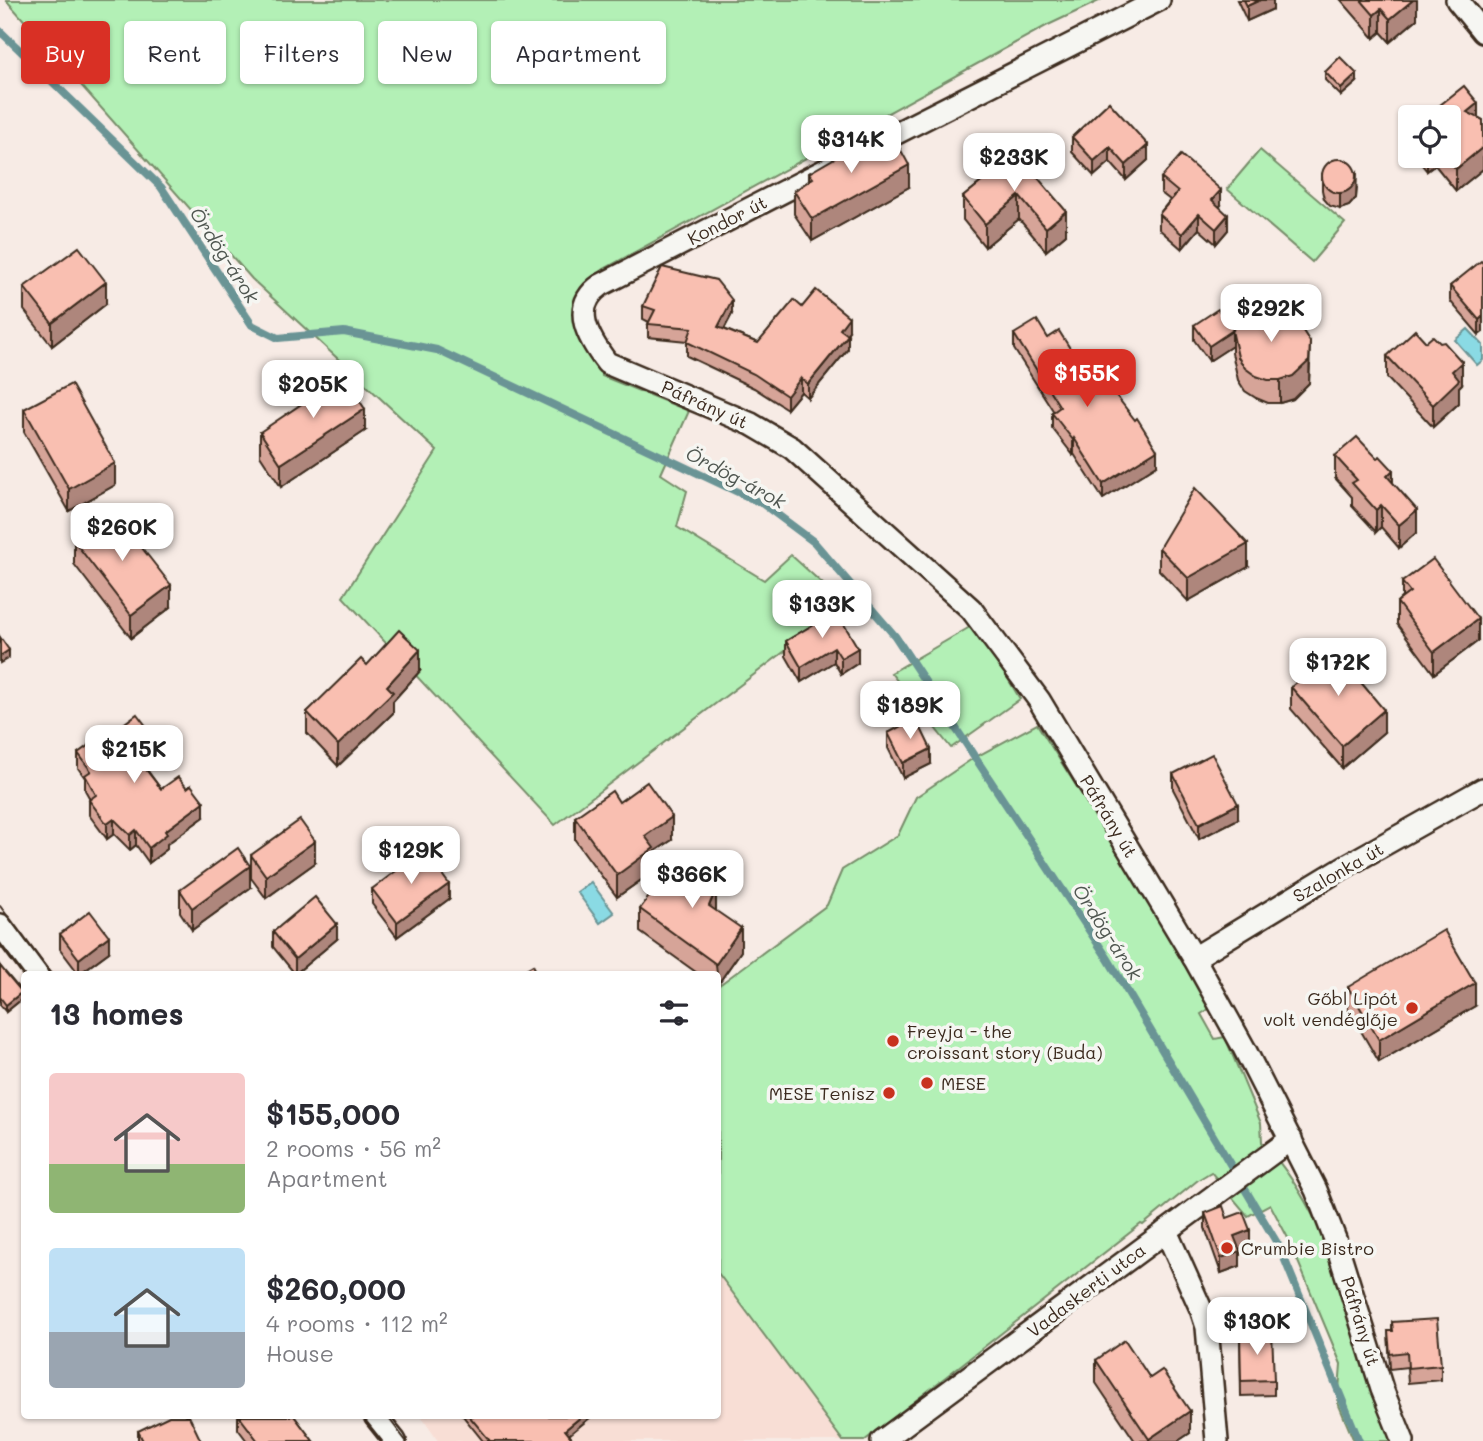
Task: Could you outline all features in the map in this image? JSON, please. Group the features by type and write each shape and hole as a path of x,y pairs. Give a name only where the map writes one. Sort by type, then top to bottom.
{"street":[{"name":"Kondor út","path":"607,363 590,338 584,316 584,303 590,292 1159,0"},
{"path":"1457,0 1483,32"},
{"name":"Páfrány út","path":"607,363 697,399 776,436 818,470 971,609 1040,700 1194,958 1317,1190 1378,1378 1403,1441"},
{"name":"Szalonka út","path":"1194,958 1344,867 1483,789"},
{"path":"0,925 34,971"},
{"name":"Vadaskerti utca","path":"882,1441 1291,1139"},
{"path":"1166,1231 1207,1326 1217,1441"},
{"path":"377,1419 394,1441"}],"shaded area":[{"path":"721,1277 843,1441 438,1441 423,1419 721,1419"}],"green space":[{"path":"6,0 1101,0 1046,26 604,269 583,286 580,302 601,358 602,376 689,411 661,474 687,491 677,527 764,580 791,555 846,605 555,825 343,597 437,451 252,279 80,84 110,84 110,21 25,21"},
{"path":"1260,150 1345,223 1312,262 1227,189"},
{"path":"970,627 995,657 1020,699 951,748 891,673"},
{"name":"MESE","path":"1037,724 1167,925 1209,1009 1201,1014 1215,1039 1225,1037 1261,1123 1262,1142 1294,1183 1330,1252 1396,1441 1354,1441 1338,1403 1341,1364 1289,1240 1270,1204 1248,1216 1211,1172 864,1441 843,1441 721,1277 721,984 827,905 842,870 898,835 916,797 972,759"}],"water":[{"path":"1468,329 1483,345 1483,360 1477,365 1455,340"},
{"path":"591,882 614,913 600,923 577,892"}],"building":[{"path":"1244,0 1260,0 1247,6"},
{"path":"1361,0 1413,0 1390,19 1381,9 1374,15"},
{"path":"1340,57 1357,74 1341,89 1325,72"},
{"path":"1464,86 1478,103 1467,112 1483,120 1483,147 1461,165 1461,105 1440,105"},
{"path":"1109,102 1148,145 1126,165 1110,147 1094,161 1072,137"},
{"path":"891,132 909,165 812,219 794,191 813,178 809,173 840,155 844,158"},
{"path":"1017,153 1066,211 1046,228 1019,196 985,224 963,197"},
{"path":"1181,155 1221,190 1212,200 1228,215 1216,229 1199,214 1182,234 1159,214 1178,192 1161,178"},
{"path":"1339,159 1351,164 1356,176 1351,188 1339,193 1327,188 1322,176 1327,164"},
{"path":"79,247 106,282 52,323 24,287"},
{"path":"1481,261 1483,316 1479,320 1450,286"},
{"path":"662,267 716,280 732,300 718,327 758,343 794,300 802,307 816,290 849,317 840,329 848,335 808,384 801,378 787,396 754,374 687,342 692,328 648,324 655,310 643,306"},
{"path":"1263,306 1277,308 1298,323 1310,342 1309,361 1293,376 1268,380 1256,376 1245,368 1238,357 1232,330 1250,311"},
{"path":"1218,309 1233,330 1209,346 1194,325"},
{"path":"1037,320 1048,338 1059,331 1071,350 1060,357 1081,391 1101,376 1135,420 1137,418 1157,450 1103,484 1074,438 1073,440 1052,413 1060,407 1014,334"},
{"path":"1415,330 1426,342 1433,336 1440,343 1444,342 1462,362 1452,371 1459,380 1433,405 1387,356"},
{"path":"343,376 365,409 281,464 260,432"},
{"path":"71,384 115,463 69,489 24,409"},
{"path":"1357,437 1393,470 1387,476 1417,510 1399,525 1381,505 1376,510 1352,483 1357,480 1335,456"},
{"path":"1195,488 1248,544 1188,578 1159,548"},
{"path":"113,511 171,585 131,615 74,541"},
{"path":"1433,559 1478,619 1434,652 1397,602 1410,592 1402,582"},
{"path":"836,611 858,648 841,658 834,647 801,667 786,641"},
{"path":"399,630 420,650 387,686 393,692 338,745 307,712 361,659 367,665"},
{"path":"0,637 9,650 0,656"},
{"path":"1334,650 1384,710 1342,746 1291,687"},
{"path":"137,714 150,731 146,734 154,745 137,758 161,789 178,777 187,788 191,785 204,802 165,831 167,834 149,848 136,830 130,835 114,819 107,824 89,800 96,795 85,775 91,771 78,753 96,740 98,743"},
{"path":"916,718 931,749 903,763 888,733"},
{"path":"1212,754 1238,804 1199,824 1173,774"},
{"path":"647,782 672,817 645,836 654,848 617,875 575,817 612,791 619,802"},
{"path":"300,820 315,841 266,876 251,855"},
{"path":"238,848 250,866 192,908 180,890"},
{"path":"424,850 449,884 397,922 372,889"},
{"path":"690,863 703,863 713,870 716,889 709,906 741,928 716,964 640,909 666,873"},
{"path":"315,897 337,924 295,959 273,932"},
{"path":"90,911 109,936 79,959 60,934"},
{"name":"Gőbl Lipót volt vendéglője","path":"1444,930 1475,983 1379,1040 1348,987"},
{"path":"533,965 536,971 523,971"},
{"path":"0,966 21,993 6,1005 0,997"},
{"path":"1223,1206 1227,1218 1243,1212 1250,1230 1234,1236 1240,1251 1221,1258 1205,1213"},
{"path":"1437,1319 1441,1365 1408,1368 1407,1352 1390,1354 1388,1331 1393,1331 1392,1322"},
{"path":"1272,1332 1274,1380 1241,1381 1240,1334"},
{"path":"1125,1340 1150,1378 1162,1370 1190,1411 1149,1439 1096,1360"},
{"path":"163,1419 190,1419 201,1441 143,1441 138,1431"},
{"path":"241,1419 296,1419 313,1441 258,1441"},
{"path":"472,1419 578,1419 565,1430 574,1441 490,1441"}],"waterway":[{"name":"Ördög-árok","path":"0,31 161,187 252,325 278,338 344,332 437,350 763,504 814,542 895,636 1108,959 1280,1248 1359,1441"}],"tram line":[{"path":"0,906 49,971"},
{"path":"0,943 21,971"},
{"path":"364,1419 382,1441"},
{"path":"389,1419 406,1441"}],"place":[{"name":"Gőbl Lipót volt vendéglője","path":"1412,1008"},
{"name":"Freyja - the croissant story (Buda)","path":"893,1041"},
{"name":"MESE","path":"927,1083"},
{"name":"MESE Tenisz","path":"889,1093"},
{"name":"Crumbie Bistro","path":"1227,1248"}]}
